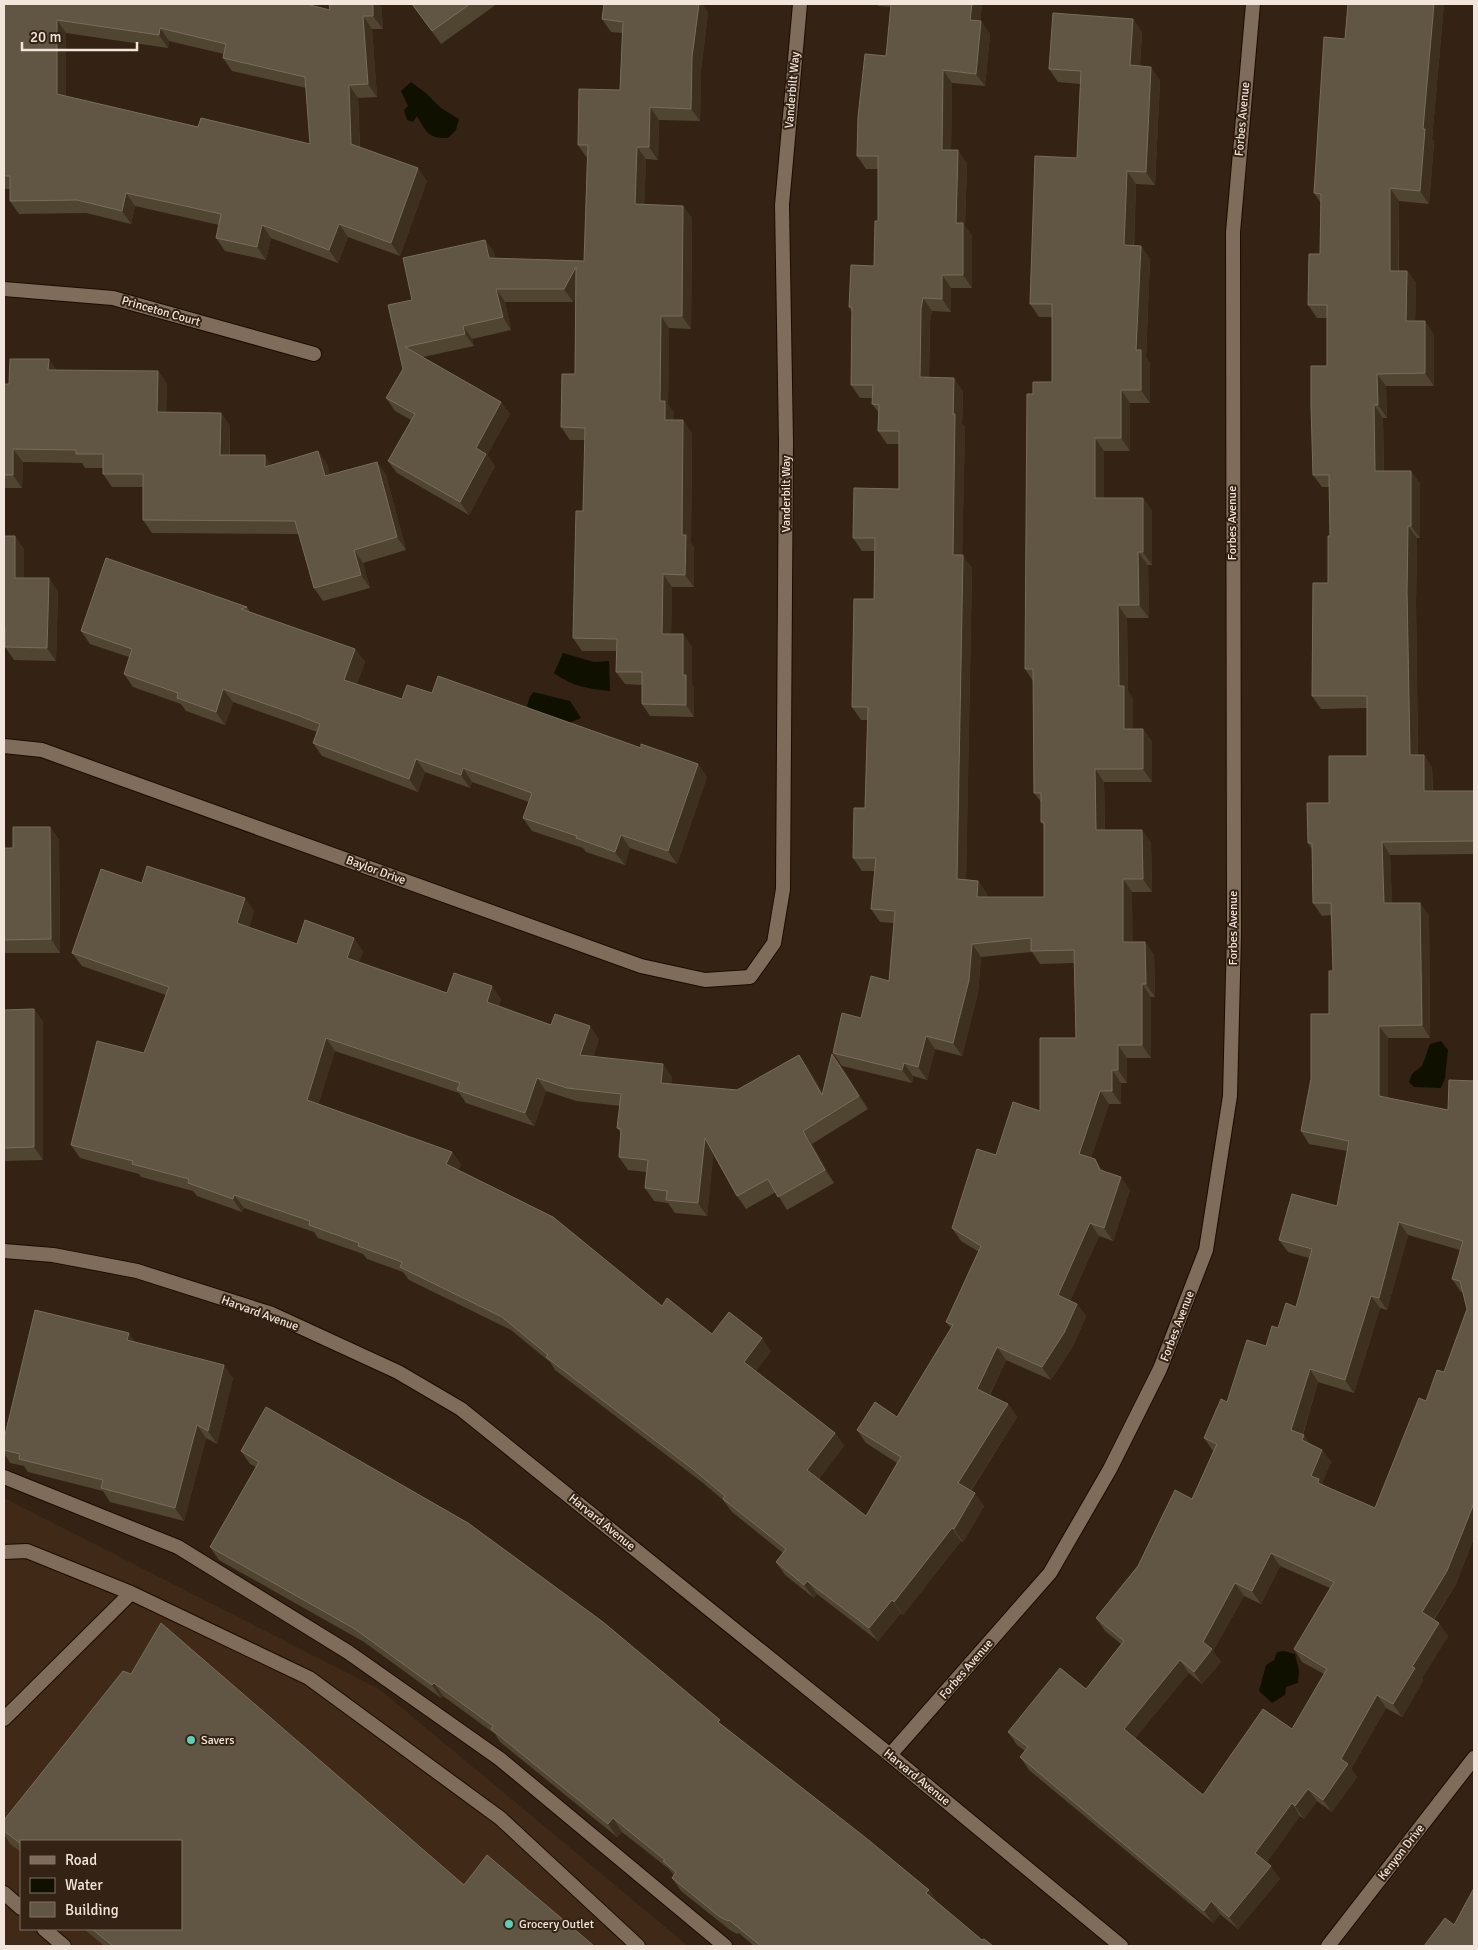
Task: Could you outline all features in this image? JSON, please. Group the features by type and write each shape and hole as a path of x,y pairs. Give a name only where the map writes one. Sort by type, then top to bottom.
{"street":[{"name":"Vanderbilt Way","path":"750,977 774,943 783,889 786,442 782,205 800,4"},
{"name":"Forbes Avenue","path":"890,1755 1050,1573 1110,1469 1160,1369 1206,1250 1230,1096 1234,936 1233,232 1253,4"},
{"name":"Princeton Court","path":"4,289 113,298 314,354"},
{"name":"Baylor Drive","path":"4,746 42,750 641,966 705,980 750,977"},
{"name":"Harvard Avenue","path":"4,1251 53,1255 137,1272 272,1314 398,1372 461,1408 890,1755 1121,1946"},
{"path":"4,1476 178,1547 348,1652 500,1759 725,1946"},
{"path":"4,1552 27,1551 131,1593 309,1678 500,1818 638,1946"},
{"path":"4,1718 131,1593"},
{"name":"Kenyon Drive","path":"1328,1946 1474,1758"},
{"path":"4,1893 20,1907"},
{"path":"45,1930 64,1946"}],"shaded area":[{"path":"4,1498 379,1689 688,1946 4,1946"}],"water":[{"path":"411,82 441,108 459,119 456,130 448,138 432,136 417,116 413,122 407,120 404,110 408,106 401,91"},
{"path":"563,653 594,662 609,661 610,691 580,686 554,673"},
{"path":"534,692 570,701 581,718 562,726 534,716 527,706 530,696"},
{"path":"1441,1041 1448,1050 1445,1078 1441,1088 1414,1087 1409,1082 1412,1074 1422,1066 1430,1044"},
{"path":"1284,1651 1295,1654 1299,1671 1298,1683 1286,1687 1285,1695 1272,1703 1259,1691 1266,1665 1274,1660 1277,1652"}],"building":[{"path":"4,4 306,4 330,10 329,4 373,4 373,16 363,16 368,84 349,85 351,144 418,168 391,243 339,224 329,250 262,225 257,247 216,238 221,214 126,193 122,211 77,200 10,201 10,176 4,176","holes":["57,20 159,35 160,28 226,44 223,58 305,77 310,144 201,118 198,127 57,94"]},
{"path":"412,4 470,4 432,31"},
{"path":"604,4 699,4 692,57 691,109 650,107 649,147 637,147 635,204 683,206 682,316 661,316 660,401 665,401 665,420 683,420 682,535 686,535 685,575 663,574 662,634 683,634 683,675 686,675 686,705 642,704 642,672 616,672 617,639 573,638 576,511 583,511 585,428 561,427 562,374 575,374 576,267 564,289 496,289 503,317 463,326 465,334 405,347 501,402 476,448 486,454 460,502 388,461 415,414 386,398 403,369 388,305 412,300 403,258 485,240 489,258 584,261 588,145 578,145 579,89 620,90 623,22 602,19"},
{"path":"891,4 972,4 970,20 981,21 976,74 943,70 942,150 958,150 956,223 963,223 963,275 942,275 942,299 923,298 921,309 920,377 954,378 953,555 963,555 957,879 978,881 977,897 1044,897 1044,822 1041,822 1041,793 1034,793 1033,669 1025,669 1027,394 1033,394 1033,382 1052,382 1052,304 1030,304 1035,156 1077,158 1081,71 1049,69 1053,13 1133,19 1130,65 1151,67 1146,172 1127,171 1124,245 1141,246 1136,350 1141,350 1141,390 1121,390 1121,438 1095,438 1095,498 1143,498 1143,552 1138,552 1139,605 1118,605 1119,686 1124,686 1124,729 1143,729 1143,769 1095,769 1096,830 1142,830 1143,879 1123,879 1123,942 1145,942 1146,984 1142,984 1142,1045 1118,1045 1118,1070 1112,1070 1112,1091 1100,1091 1079,1154 1095,1159 1100,1170 1121,1177 1104,1228 1090,1223 1058,1295 1077,1304 1064,1333 1042,1367 997,1347 977,1389 1008,1404 958,1483 975,1493 954,1529 952,1528 894,1602 892,1600 869,1628 807,1581 804,1585 776,1562 786,1549 723,1499 725,1496 694,1470 546,1357 548,1355 502,1317 400,1267 402,1262 358,1246 359,1243 309,1225 310,1221 234,1195 233,1199 188,1183 189,1179 132,1164 133,1161 71,1145 97,1041 144,1053 169,987 72,953 101,869 142,883 147,866 245,898 237,923 297,944 305,920 354,938 347,958 447,993 454,973 492,986 487,1002 551,1025 555,1014 590,1026 580,1055 663,1064 661,1083 737,1090 799,1055 822,1095 832,1054 859,1096 803,1131 825,1170 778,1197 768,1179 737,1196 705,1138 698,1203 666,1200 667,1191 645,1188 648,1160 619,1157 621,1129 617,1128 621,1094 567,1088 537,1078 525,1113 457,1090 460,1083 326,1038 307,1100 452,1152 446,1164 553,1217 662,1306 667,1298 712,1334 729,1312 762,1338 744,1362 835,1433 807,1470 866,1516 901,1457 857,1430 875,1402 897,1417 953,1325 946,1322 981,1246 952,1228 977,1149 996,1155 1013,1102 1040,1111 1040,1038 1076,1038 1074,950 1031,951 1031,938 972,944 969,980 953,1043 926,1036 918,1067 904,1063 902,1070 833,1053 842,1013 861,1018 871,976 889,981 895,911 871,909 876,858 853,858 854,808 865,808 868,707 852,707 854,599 874,599 875,538 853,538 854,488 899,489 899,431 878,431 879,405 872,404 873,385 851,385 852,307 849,307 851,265 874,266 875,221 878,221 878,156 857,156 858,117 865,54 886,56"},
{"path":"1348,4 1434,4 1423,129 1425,129 1420,191 1390,188 1390,271 1407,271 1406,321 1425,321 1425,373 1377,374 1378,405 1374,405 1375,471 1411,471 1411,526 1408,526 1407,591 1410,755 1424,755 1424,791 1474,791 1474,841 1382,842 1384,903 1420,903 1422,1025 1379,1026 1379,1096 1448,1110 1449,1080 1474,1081 1474,1503 1447,1571 1422,1612 1439,1623 1412,1667 1415,1668 1393,1704 1377,1695 1341,1759 1348,1764 1323,1800 1308,1789 1295,1806 1292,1803 1255,1853 1271,1866 1229,1917 1211,1901 1204,1911 1020,1757 1028,1747 1008,1732 1060,1668 1086,1689 1124,1641 1096,1618 1138,1566 1175,1490 1192,1499 1217,1444 1204,1438 1221,1399 1227,1402 1247,1340 1266,1346 1272,1326 1278,1328 1286,1303 1296,1307 1312,1249 1279,1240 1292,1194 1337,1206 1349,1141 1301,1131 1311,1079 1311,1014 1329,1014 1329,971 1333,971 1331,903 1313,903 1312,843 1308,843 1307,803 1329,803 1329,756 1367,756 1367,696 1312,696 1313,583 1328,583 1328,536 1330,536 1329,475 1313,475 1311,406 1311,366 1327,366 1327,305 1308,305 1309,254 1320,254 1321,194 1314,193 1324,37 1345,39","holes":["1399,1222 1463,1241 1452,1279 1460,1281 1467,1309 1444,1372 1437,1370 1426,1401 1419,1398 1375,1508 1318,1483 1319,1479 1311,1476 1322,1450 1302,1440 1304,1435 1291,1430 1310,1369 1345,1380 1371,1296 1379,1298","1271,1553 1334,1582 1294,1649 1327,1669 1292,1729 1263,1709 1203,1795 1124,1729 1180,1660 1194,1672 1212,1649 1203,1642 1235,1583 1252,1591"]},
{"path":"10,359 49,359 48,370 158,371 157,412 221,413 220,455 265,455 265,467 318,451 325,476 377,462 397,537 354,550 361,575 314,588 295,521 143,520 143,474 103,474 103,454 76,454 76,450 13,449 13,475 4,475 4,384 9,384"},
{"path":"4,536 15,536 15,578 49,578 47,648 5,647"},
{"path":"106,558 247,607 241,609 355,649 344,680 402,699 407,685 432,693 438,676 641,748 641,744 698,764 668,851 621,835 615,852 576,838 577,836 523,818 532,793 463,768 461,775 416,759 409,779 313,743 320,724 297,715 223,689 216,712 177,698 178,693 124,674 132,649 81,631"},
{"path":"13,827 50,827 51,939 4,940 4,848 13,848"},
{"path":"34,1009 34,1147 4,1148 4,1010"},
{"path":"35,1310 129,1333 127,1340 224,1365 208,1431 197,1425 175,1508 101,1488 103,1480 19,1459 20,1454 4,1450 4,1439"},
{"path":"266,1407 468,1523 603,1622 720,1720 718,1722 866,1838 929,1890 926,1893 982,1940 984,1939 993,1946 761,1946 729,1920 720,1917 672,1878 676,1872 663,1861 665,1860 613,1818 608,1824 491,1729 493,1726 434,1683 432,1685 355,1629 210,1547 259,1462 241,1451"},
{"name":"Savers","path":"161,1623 464,1885 487,1855 594,1946 113,1946 93,1930 182,1930 182,1840 20,1840 20,1843 4,1831 4,1820 123,1671 131,1674"},
{"path":"1474,1888 1474,1946 1424,1946 1445,1918 1454,1925"}],"place":[{"name":"Savers","path":"191,1740"},
{"name":"Grocery Outlet","path":"509,1924"}]}
